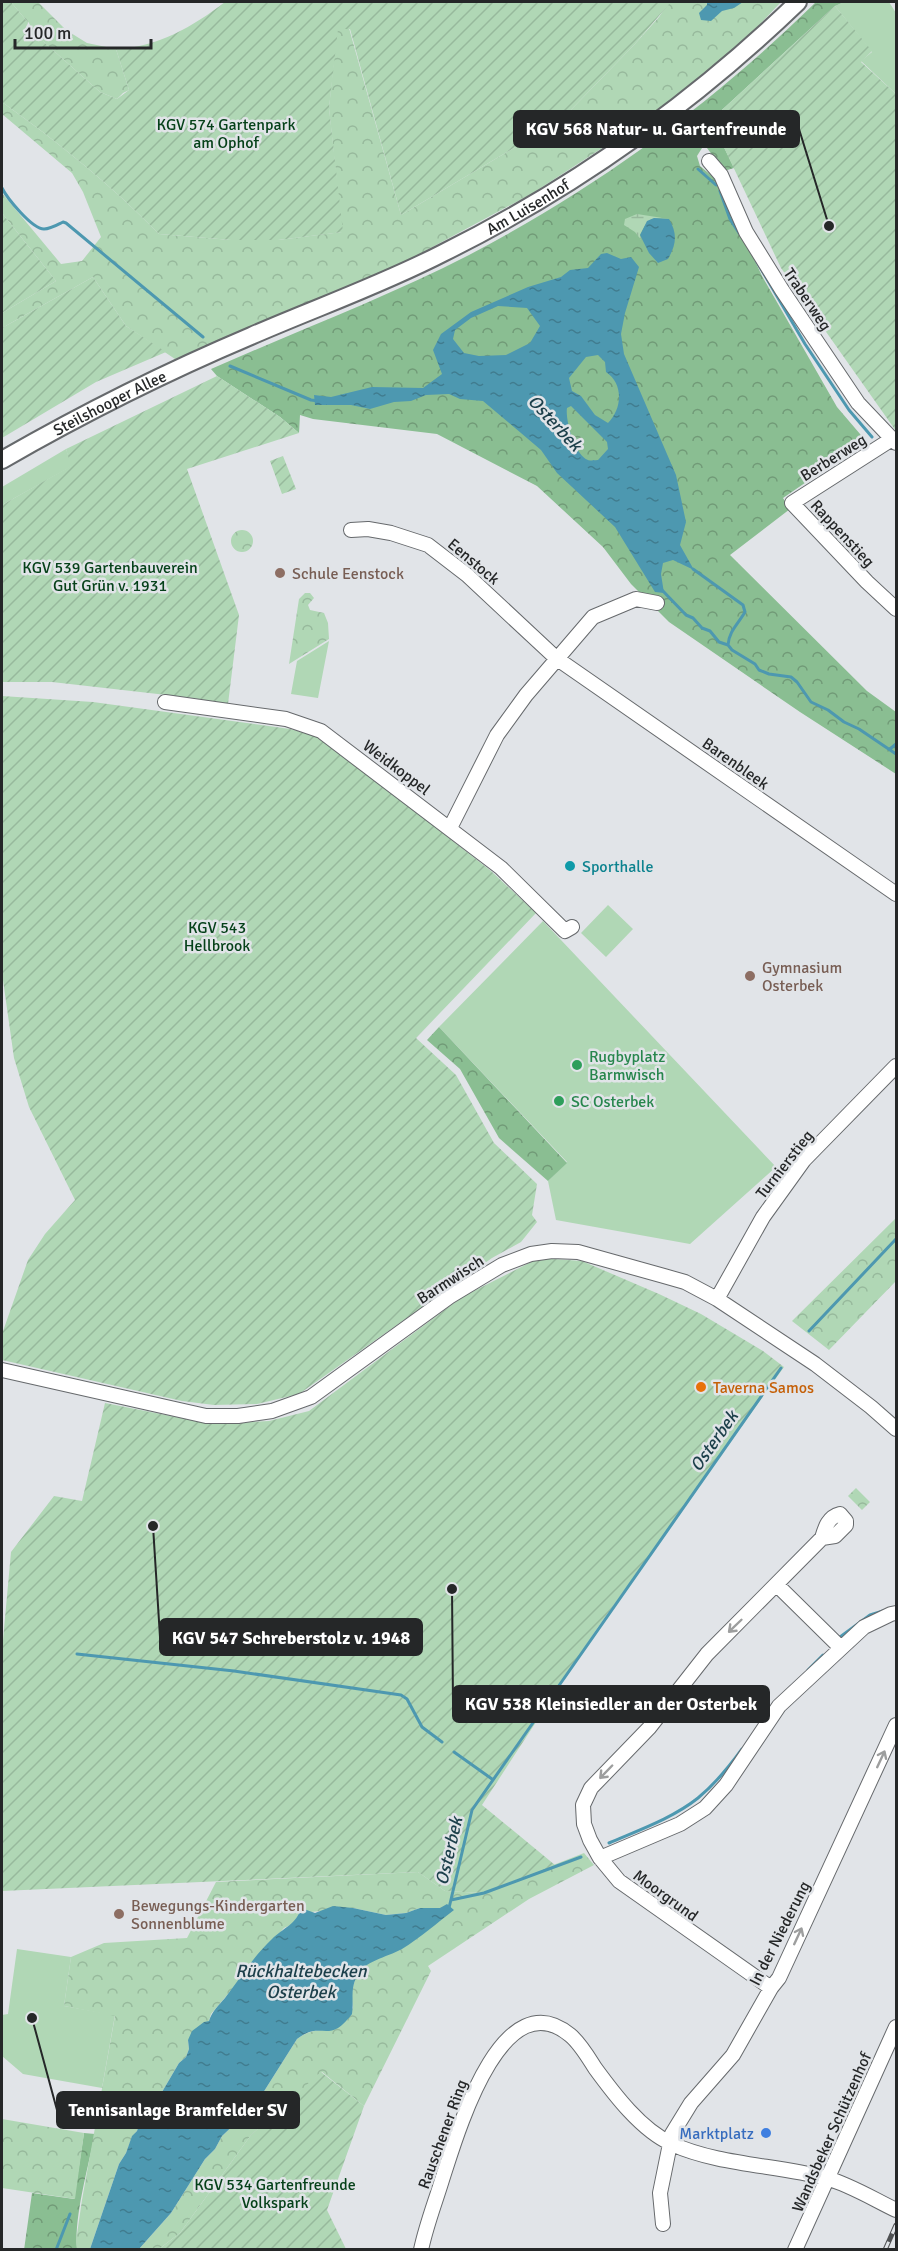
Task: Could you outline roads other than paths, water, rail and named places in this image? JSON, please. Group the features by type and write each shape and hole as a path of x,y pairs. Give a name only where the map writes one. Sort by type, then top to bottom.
{"main road":[{"name":"Am Luisenhof","path":"219,350 406,271 540,200 660,121 729,65 798,2"},
{"name":"Steilshooper Allee","path":"2,460 92,411 219,350"}],"street":[{"name":"Traberweg","path":"709,161 721,175 746,232 782,290 858,403 894,441"},
{"name":"Berberweg","path":"792,503 894,441"},
{"name":"Rappenstieg","path":"792,503 867,582 897,609"},
{"name":"Eenstock","path":"351,530 368,529 391,533 428,545 467,575 556,658"},
{"path":"450,828 497,735 526,695 593,616 636,599 657,603"},
{"name":"Barenbleek","path":"556,658 897,894"},
{"name":"Weidkoppel","path":"165,702 286,719 321,730 501,868 565,931 572,927"},
{"name":"Turnierstieg","path":"717,1299 763,1217 804,1160 897,1066"},
{"name":"Barmwisch","path":"2,1370 206,1416 238,1416 272,1411 310,1397 449,1297 502,1265 531,1254 552,1251 578,1252 685,1282 717,1299 815,1364 872,1407 897,1430"},
{"name":"Moorgrund","path":"771,1988 619,1881 600,1858 590,1840 584,1824 583,1805 591,1788 649,1728 707,1654 822,1538"},
{"path":"777,1585 840,1648"},
{"path":"600,1858 680,1824 705,1808 726,1785 779,1706 864,1627 897,1613"},
{"name":"In der Niederung","path":"670,2143 672,2134 692,2103 733,2055 779,1978 897,1725"},
{"name":"Rauschener Ring","path":"421,2250 463,2117 475,2089 499,2049 511,2036 535,2023 551,2024 572,2036 610,2089 642,2123 670,2143 699,2153 828,2178 897,2210"},
{"name":"Wandsbeker Schützenhof","path":"795,2250 897,2027"},
{"path":"663,2224 660,2193 670,2143"}],"water":[{"path":"707,2 743,2 734,8 722,11 711,21 701,20 699,13"},
{"path":"654,218 669,219 675,235 673,249 668,259 658,263 649,253 640,235 647,221"},
{"path":"607,253 621,259 631,257 639,267 621,334 624,354 676,475 686,522 680,545 694,570 673,560 663,563 661,574 664,593 655,592 615,527 557,473 541,450 483,401 460,399 449,394 426,395 411,401 394,402 370,409 351,405 315,405 314,395 331,397 372,387 423,388 442,374 433,350 441,334 471,312 528,287 561,277 570,270 588,268 601,254","holes":["498,306 527,308 540,326 530,343 506,355 479,356 464,353 453,339 455,330 471,318","598,355 605,362 606,372 616,383 618,404 608,423 595,415 581,396 572,391 569,378 586,357","571,406 607,442 608,449 598,460 588,460 579,452 569,429 567,408"]},
{"name":"Rückhaltebecken Osterbek","path":"447,1904 454,1910 415,1940 402,1949 364,1967 353,1987 352,2014 342,2025 329,2031 310,2032 297,2039 256,2104 222,2136 171,2213 139,2249 90,2249 119,2164 132,2136 137,2131 143,2113 162,2092 179,2063 186,2057 189,2049 188,2040 192,2031 209,2021 253,1960 272,1939 293,1922 301,1908 315,1913 333,1906 386,1915 406,1913 420,1908 440,1908"}],"waterway":[{"path":"698,169 716,185"},
{"name":"Osterbek","path":"2,188 14,205 33,224 44,229 66,223 203,337"},
{"path":"720,191 730,219 739,233"},
{"path":"757,262 805,344 849,410 872,437"},
{"name":"Osterbek","path":"230,366 311,400 319,401"},
{"name":"Osterbek","path":"693,569 743,605 745,612 732,632 728,645"},
{"name":"Osterbek","path":"662,590 686,615 693,618 702,628 710,631 719,642 728,645 755,664 759,670 791,677 811,702 828,710 896,754"},
{"path":"890,749 896,744"},
{"name":"Osterbek","path":"809,1331 896,1239"},
{"name":"Osterbek","path":"449,1908 472,1810 781,1368"},
{"path":"840,1637 870,1615 883,1611"},
{"path":"77,1654 234,1671 401,1695 407,1699 422,1727 442,1742"},
{"path":"808,1670 823,1655"},
{"path":"609,1843 678,1812 688,1805 716,1781 742,1749"},
{"path":"454,1752 492,1779"},
{"path":"451,1900 484,1893 581,1857"},
{"path":"56,2250 70,2214"}],"railway":[{"path":"885,2250 896,2225"}],"place":[{"name":"KGV 568 Natur- u. Gartenfreunde","path":"829,226"},
{"name":"Schule Eenstock","path":"280,573"},
{"name":"Sporthalle","path":"570,866"},
{"name":"Gymnasium Osterbek","path":"750,976"},
{"name":"Rugbyplatz Barmwisch","path":"577,1065"},
{"name":"SC Osterbek","path":"559,1101"},
{"name":"Taverna Samos","path":"701,1387"},
{"name":"KGV 547 Schreberstolz v. 1948","path":"153,1526"},
{"name":"KGV 538 Kleinsiedler an der Osterbek","path":"452,1589"},
{"name":"Bewegungs-Kindergarten Sonnenblume","path":"119,1914"},
{"name":"Tennisanlage Bramfelder SV","path":"32,2018"},
{"name":"Marktplatz","path":"766,2133"}],"park label":[{"name":"KGV 574 Gartenpark am Ophof","path":"226,133"},
{"name":"KGV 539 Gartenbauverein Gut Grün v. 1931","path":"110,576"},
{"name":"KGV 543 Hellbrook","path":"217,936"},
{"name":"KGV 534 Gartenfreunde Volkspark","path":"275,2193"}]}
